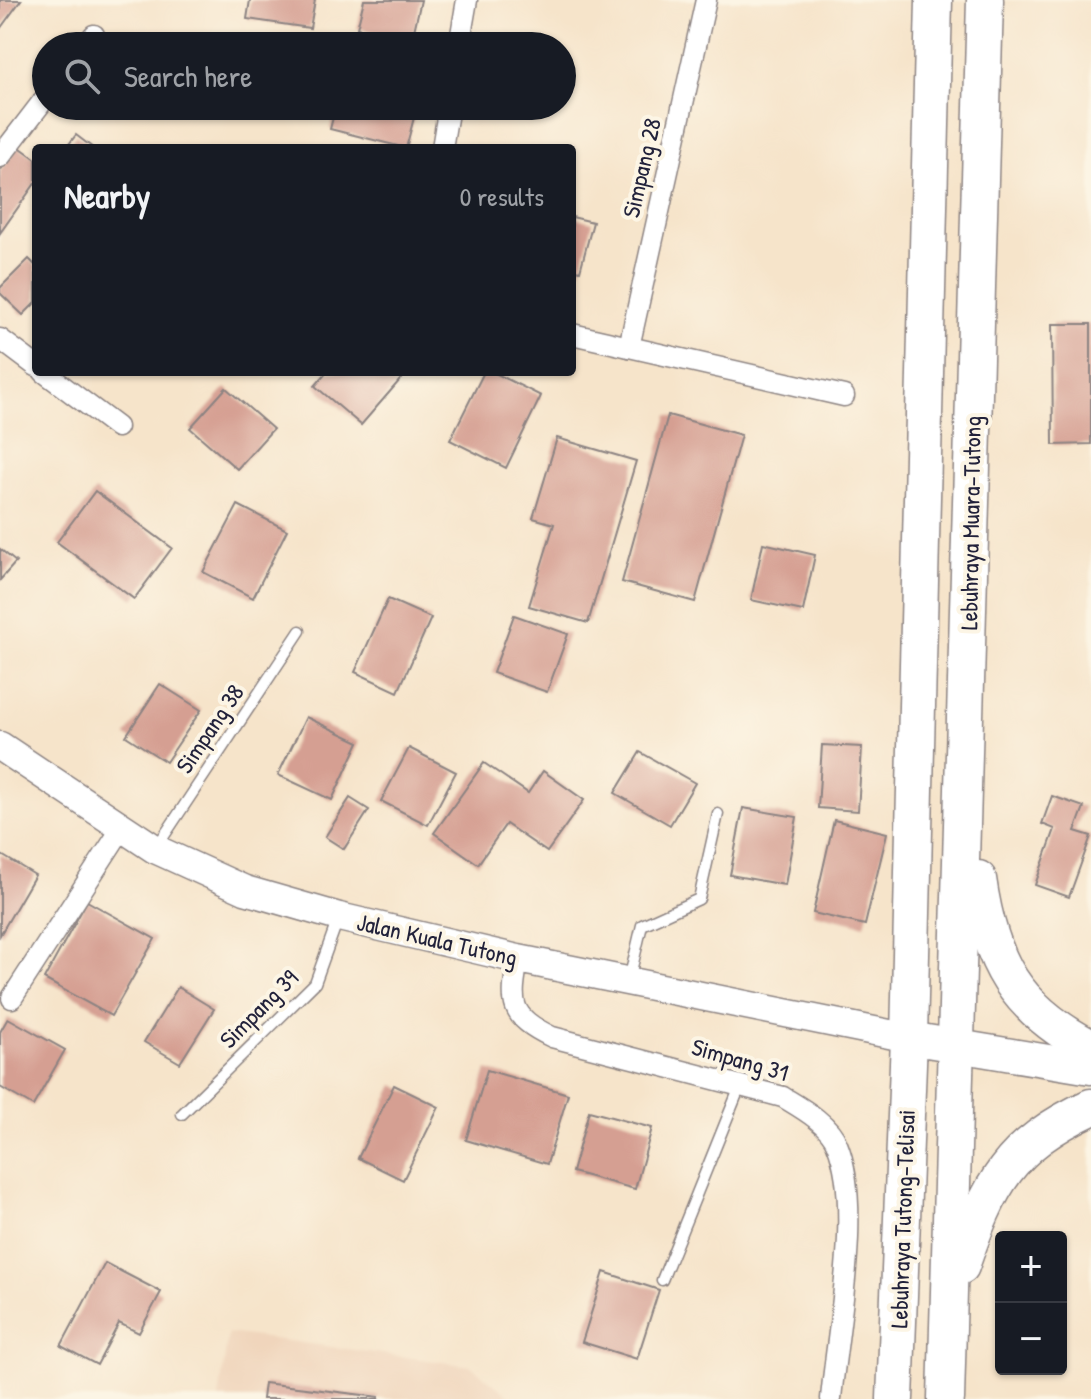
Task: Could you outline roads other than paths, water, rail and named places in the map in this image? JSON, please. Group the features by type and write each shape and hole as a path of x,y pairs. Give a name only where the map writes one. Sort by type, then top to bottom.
{"highway":[{"name":"Lebuhraya Muara–Tutong","path":"909,1038 934,0"},
{"name":"Lebuhraya Muara–Tutong","path":"958,1047 985,0"},
{"path":"965,782 983,916 1003,969 1029,1007 1062,1033 1091,1048"},
{"name":"Lebuhraya Tutong–Telisai","path":"895,1399 909,1038"},
{"name":"Lebuhraya Tutong–Telisai","path":"946,1399 958,1047"},
{"path":"951,1295 987,1197 1004,1169 1053,1125 1091,1107"}],"main road":[{"path":"909,1038 1091,1068"}],"street":[{"path":"461,32 467,0"},
{"name":"Simpang 28","path":"629,347 706,0"},
{"path":"0,157 32,115"},
{"path":"443,144 447,120"},
{"path":"576,335 844,396"},
{"path":"0,339 32,363"},
{"path":"49,376 117,427"},
{"name":"Jalan Kuala Tutong","path":"0,746 155,849 245,890 339,917 518,959 909,1038"},
{"path":"12,998 122,828"},
{"name":"Simpang 31","path":"518,959 512,994 516,1012 531,1027 552,1037 783,1097 812,1115 837,1141 846,1182 847,1231 831,1399"}],"lane":[{"name":"Simpang 38","path":"155,849 300,631"},
{"path":"628,982 642,925 699,899 718,814"},
{"name":"Simpang 39","path":"182,1114 315,983 339,917"},
{"path":"662,1280 741,1084"}]}
